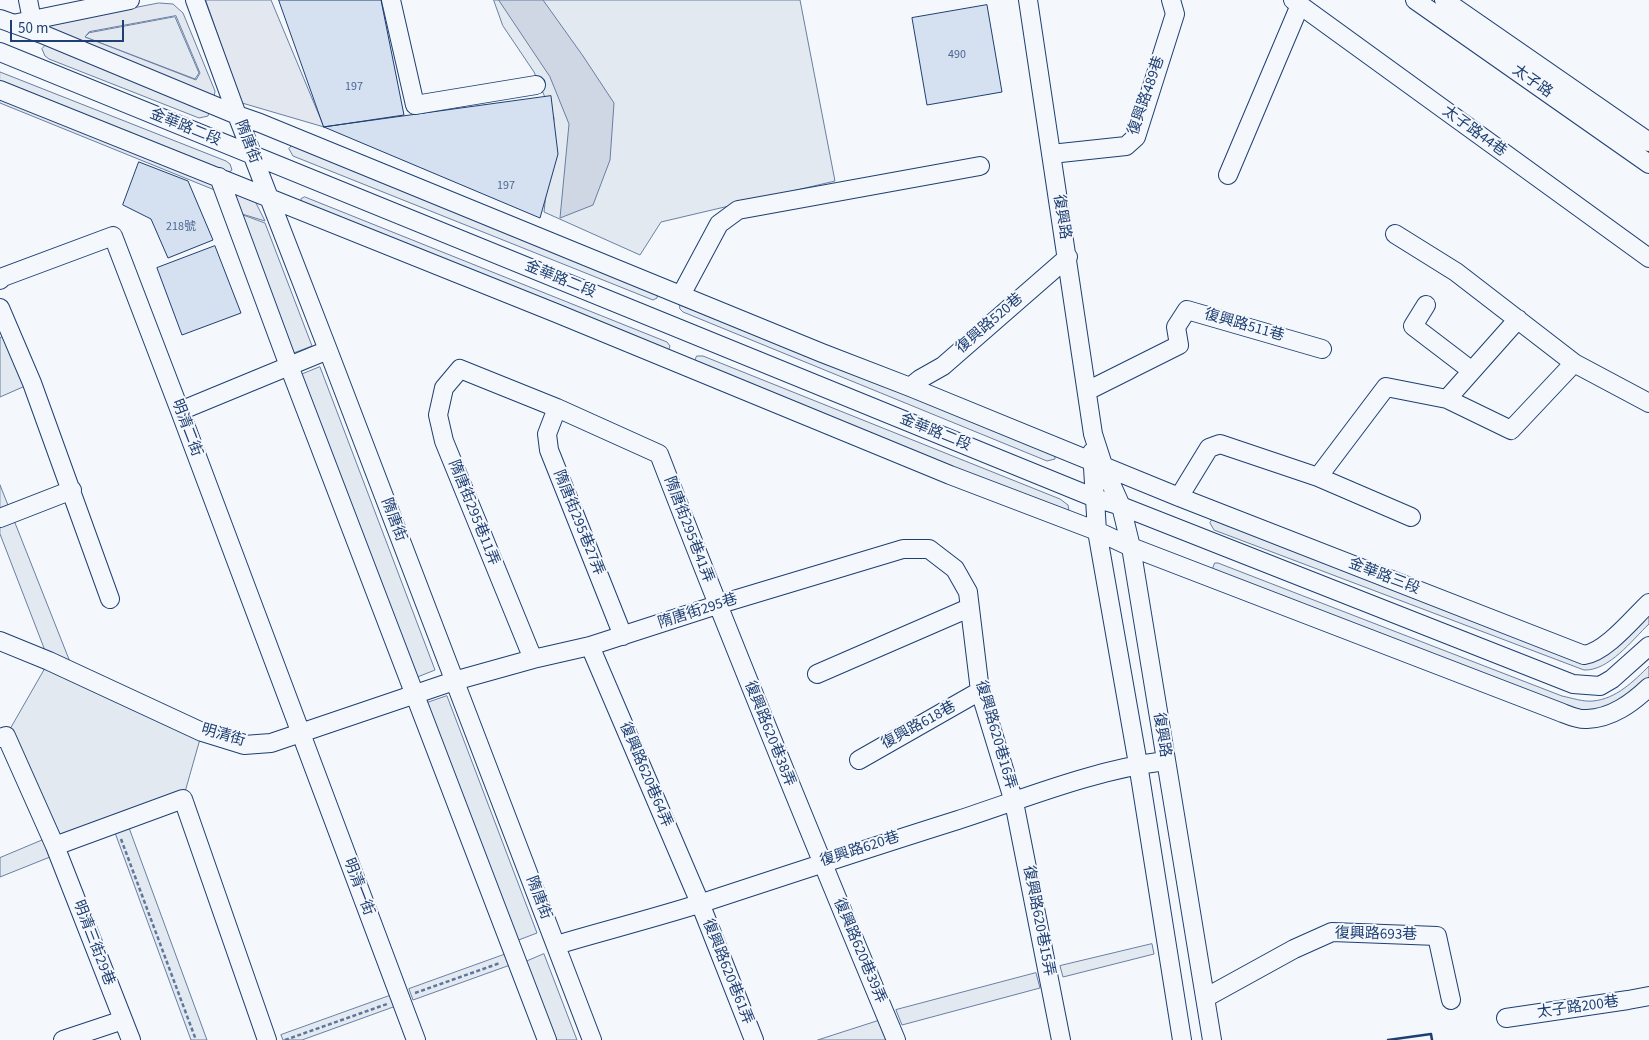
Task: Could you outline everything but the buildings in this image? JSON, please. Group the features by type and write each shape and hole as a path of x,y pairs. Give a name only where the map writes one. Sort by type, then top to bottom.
{"street":[{"path":"28,0 32,20"},
{"path":"4,23 32,20 130,0"},
{"name":"隋唐街","path":"195,0 252,155 592,1040"},
{"path":"391,0 415,105 536,85"},
{"name":"復興路","path":"1028,0 1098,464 1095,498 1097,531 1138,764 1182,1040"},
{"name":"復興路489巷","path":"1051,154 1126,146 1136,137 1175,14 1171,0"},
{"name":"太子路","path":"1415,0 1649,164"},
{"name":"太子路","path":"1444,0 1649,142"},
{"name":"太子路44巷","path":"1228,175 1296,3 1649,258"},
{"name":"金華路二段","path":"4,23 42,34 1098,464"},
{"name":"金華路二段","path":"0,52 1095,498 1121,506"},
{"path":"0,90 268,196 300,211 556,313 950,475 1097,531 1131,548 1560,712 1585,720 1604,716 1622,709 1649,687"},
{"path":"681,295 719,224 738,210 980,166"},
{"path":"219,177 289,366 547,1040"},
{"path":"1395,234 1456,272 1574,363 1649,403"},
{"name":"明清二街","path":"0,280 3,277 113,236 301,734"},
{"name":"復興路520巷","path":"910,387 943,366 1068,257"},
{"path":"1426,305 1413,326 1472,371"},
{"name":"復興路511巷","path":"1087,391 1179,345 1176,327 1187,310 1322,349"},
{"path":"1,313 32,383 110,600"},
{"path":"1447,399 1518,319"},
{"path":"180,411 328,350"},
{"path":"1318,477 1386,386 1447,399 1511,430 1574,363"},
{"name":"隋唐街295巷11弄","path":"533,659 444,441 438,415 444,388 460,369 557,408"},
{"name":"隋唐街295巷41弄","path":"557,408 659,454 717,605"},
{"name":"隋唐街295巷27弄","path":"557,408 547,434 549,450 623,636"},
{"path":"1179,497 1209,448 1220,444 1318,477 1411,517"},
{"name":"復興路","path":"1098,464 1121,506 1131,548 1212,1040"},
{"name":"金華路三段","path":"1098,464 1584,655 1594,654 1607,644 1649,603"},
{"path":"0,518 72,490"},
{"name":"金華路三段","path":"1121,506 1573,684 1600,686 1612,679 1649,646"},
{"name":"隋唐街295巷","path":"454,681 533,659 590,646 902,549 929,549 940,556"},
{"name":"復興路620巷16弄","path":"940,556 955,569 968,592 980,692 1014,802"},
{"name":"復興路620巷38弄","path":"717,605 822,862"},
{"path":"817,674 969,608"},
{"name":"明清街","path":"0,641 50,661 202,732 244,745 271,743 301,734 454,681"},
{"name":"復興路620巷64弄","path":"590,646 700,903"},
{"name":"復興路618巷","path":"858,760 980,692"},
{"name":"明清一街","path":"301,734 416,1040"},
{"name":"明清三街29巷","path":"0,738 6,736 55,846 131,1040"},
{"name":"復興路620巷","path":"556,945 700,903 822,862 1014,802 1090,775 1138,764 1165,761"},
{"path":"55,846 183,799 267,1040"},
{"name":"復興路620巷15弄","path":"1014,802 1061,1040"},
{"name":"復興路620巷39弄","path":"822,862 896,1040"},
{"name":"復興路620巷61弄","path":"700,903 754,1040"},
{"name":"復興路693巷","path":"1205,998 1294,949 1332,932 1437,936 1450,1000"},
{"name":"太子路200巷","path":"1506,1018 1649,996"},
{"path":"63,1040 123,1020"}],"path":[{"path":"116,824 196,1040"},
{"path":"284,1040 515,957"}],"shaded area":[{"path":"206,0 271,0 324,127 242,103"},
{"path":"494,0 800,0 835,181 661,222 640,255 544,212 554,118 534,72 503,26"},
{"path":"499,0 543,0 614,103 610,160 593,205 560,218 569,124 550,77"},
{"path":"159,3 173,4 183,13 215,91 214,98 49,29 49,26 56,23","holes":["176,16 200,73 196,80 85,37 89,32"]},
{"path":"175,17 199,73 195,79 85,37 89,33"},
{"path":"47,44 209,112 208,116 199,118 49,59 45,56 42,49"},
{"path":"0,72 226,161 230,164 232,170 228,173 0,87"},
{"path":"0,94 254,199 265,221 229,210 222,193 0,103"},
{"path":"293,144 658,293 657,298 653,300 293,156 289,149"},
{"path":"305,197 667,342 670,346 668,352 301,201"},
{"path":"235,212 265,223 312,346 291,354"},
{"path":"680,305 1055,454 1055,459 1047,461 683,312 680,309"},
{"path":"11,333 32,383 0,397 0,338"},
{"path":"697,356 703,356 1060,499 1068,505 1069,511 1064,514 695,361"},
{"path":"320,367 435,670 415,678 298,376"},
{"path":"0,485 74,672 202,732 183,799 55,846 6,736 49,661 0,534"},
{"path":"1214,517 1571,657 1649,610 1649,624 1628,646 1611,660 1593,669 1584,670 1214,530 1210,523"},
{"path":"1215,563 1562,696 1589,701 1601,700 1617,693 1649,666 1649,681 1619,705 1581,714 1212,571"},
{"path":"447,696 537,933 516,941 424,704"},
{"path":"128,825 207,1040 191,1040 114,830"},
{"path":"43,840 50,857 0,877 0,858"},
{"path":"1152,944 1154,954 1063,977 1060,966"},
{"path":"509,953 513,964 413,1000 409,989"},
{"path":"544,954 577,1040 552,1040 523,963"},
{"path":"1036,973 1040,988 902,1025 896,1010"},
{"path":"392,995 396,1006 302,1040 283,1040 281,1035"},
{"path":"881,1020 889,1040 818,1040"}],"wall":[{"path":"1388,1040 1431,1034 1432,1040"}]}
